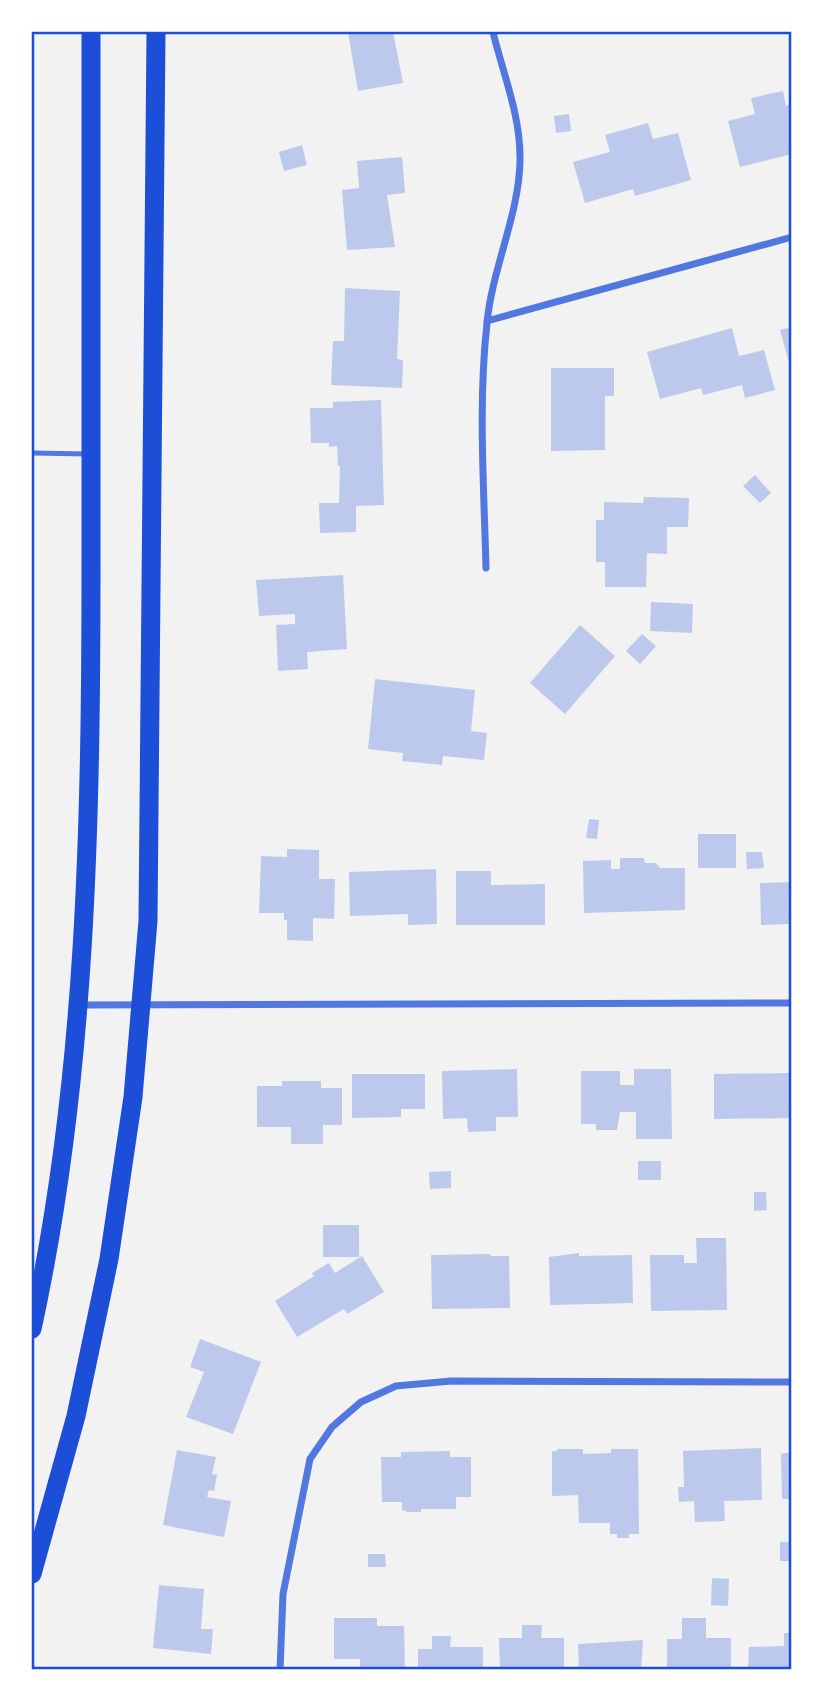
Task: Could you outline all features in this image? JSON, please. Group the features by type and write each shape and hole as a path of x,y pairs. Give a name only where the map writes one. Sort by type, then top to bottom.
{"highway":[{"path":"32,1329 69,1107 84,938 90,743 91,32"},
{"path":"32,1574 76,1416 109,1259 133,1097 148,921 156,32"}],"street":[{"path":"485,568 483,401 487,321 504,238 517,193 520,160 516,112 493,32"},
{"path":"487,321 792,237"},
{"path":"79,1005 792,1003"},
{"path":"280,1670 284,1594 310,1459 332,1427 361,1402 396,1385 451,1381 792,1382"}],"lane":[{"path":"32,453 91,454"}],"building":[{"path":"348,32 393,32 403,83 358,91"},
{"path":"783,91 786,106 792,104 792,154 740,167 728,121 755,114 751,98"},
{"path":"569,114 571,131 556,133 554,116"},
{"path":"648,123 653,139 678,133 691,180 635,196 633,189 585,203 573,162 610,152 605,135"},
{"path":"302,145 307,165 284,171 279,152"},
{"path":"402,157 405,193 387,195 395,247 347,250 342,190 359,188 357,161"},
{"path":"345,288 400,291 397,359 403,360 402,388 331,385 333,341 344,341"},
{"path":"792,327 792,370 791,370 780,330"},
{"path":"732,328 739,356 764,350 775,390 745,398 742,385 703,395 701,388 660,399 647,352"},
{"path":"551,368 614,368 614,396 605,396 605,450 551,451"},
{"path":"381,400 384,505 356,506 356,532 320,533 319,503 339,503 340,466 337,446 311,443 310,408 333,408 333,402"},
{"path":"755,475 771,493 760,503 743,486"},
{"path":"644,497 689,498 688,527 667,527 667,554 647,553 646,587 605,587 605,562 596,562 596,520 604,520 604,502 643,503"},
{"path":"343,575 347,649 307,652 308,669 278,671 276,625 295,624 295,614 259,616 256,580"},
{"path":"651,602 693,604 692,633 650,631"},
{"path":"580,625 615,656 565,714 530,683"},
{"path":"642,634 656,646 640,664 626,651"},
{"path":"375,679 475,690 471,731 487,733 484,760 443,756 442,765 402,761 403,753 368,749"},
{"path":"589,819 599,820 597,839 586,838"},
{"path":"698,834 736,834 736,868 698,868"},
{"path":"287,849 319,850 319,879 335,879 334,919 313,918 313,941 287,940 287,920 284,920 284,913 259,913 261,856 287,857"},
{"path":"746,852 762,852 764,868 747,869"},
{"path":"620,858 644,858 645,863 656,863 660,868 685,868 685,910 584,913 583,861 611,860 611,869 620,869"},
{"path":"436,869 437,924 408,925 408,914 350,916 349,872"},
{"path":"456,871 491,871 491,885 545,884 545,925 456,925"},
{"path":"792,882 792,924 761,925 760,883"},
{"path":"517,1069 518,1117 496,1117 496,1131 468,1132 467,1118 443,1119 442,1071"},
{"path":"634,1069 671,1069 672,1139 636,1139 636,1112 620,1112 617,1130 596,1130 596,1124 581,1124 581,1071 620,1071 620,1085 634,1085"},
{"path":"792,1073 792,1118 714,1119 714,1074"},
{"path":"352,1074 425,1074 425,1109 401,1109 401,1117 352,1118"},
{"path":"282,1081 321,1081 321,1088 342,1088 342,1125 323,1125 323,1144 291,1144 291,1127 257,1127 257,1086 282,1086"},
{"path":"638,1161 661,1161 661,1180 638,1180"},
{"path":"451,1171 451,1188 430,1189 429,1172"},
{"path":"754,1192 766,1192 767,1210 754,1211"},
{"path":"323,1225 359,1225 359,1257 323,1257"},
{"path":"696,1238 726,1238 727,1310 651,1311 650,1255 684,1255 684,1263 697,1263"},
{"path":"579,1253 579,1256 632,1255 633,1303 550,1305 549,1257"},
{"path":"491,1254 490,1256 509,1256 510,1308 432,1309 431,1255"},
{"path":"362,1256 384,1292 347,1314 344,1309 297,1337 275,1301 329,1263 335,1273"},
{"path":"200,1339 261,1362 233,1434 186,1417 204,1372 190,1367"},
{"path":"761,1448 762,1500 724,1501 725,1521 695,1522 694,1501 679,1502 678,1487 684,1487 683,1451"},
{"path":"583,1449 583,1454 611,1453 611,1449 638,1449 639,1534 629,1534 629,1538 617,1538 617,1534 610,1534 610,1523 579,1523 578,1495 552,1496 552,1451"},
{"path":"177,1450 216,1457 212,1474 217,1475 214,1491 209,1490 207,1497 231,1501 224,1537 163,1525"},
{"path":"450,1451 450,1457 471,1457 471,1497 456,1497 456,1509 421,1509 421,1512 408,1512 402,1510 402,1502 382,1502 381,1457 401,1457 401,1452"},
{"path":"792,1453 792,1499 782,1499 781,1454"},
{"path":"780,1542 792,1542 792,1561 780,1561"},
{"path":"368,1554 385,1554 386,1567 368,1567"},
{"path":"712,1578 729,1579 728,1606 711,1605"},
{"path":"159,1585 204,1589 201,1629 213,1629 211,1654 153,1648"},
{"path":"334,1618 377,1618 377,1626 404,1626 405,1670 360,1670 360,1659 334,1659"},
{"path":"682,1618 706,1618 706,1638 731,1638 731,1670 667,1670 667,1639 682,1639"},
{"path":"522,1625 542,1625 541,1638 564,1638 564,1670 500,1670 499,1638 522,1638"},
{"path":"784,1633 792,1633 792,1670 748,1670 749,1647 784,1646"},
{"path":"432,1636 451,1636 450,1647 483,1647 483,1670 418,1670 418,1649 432,1649"},
{"path":"643,1640 641,1670 579,1670 578,1644"}]}
